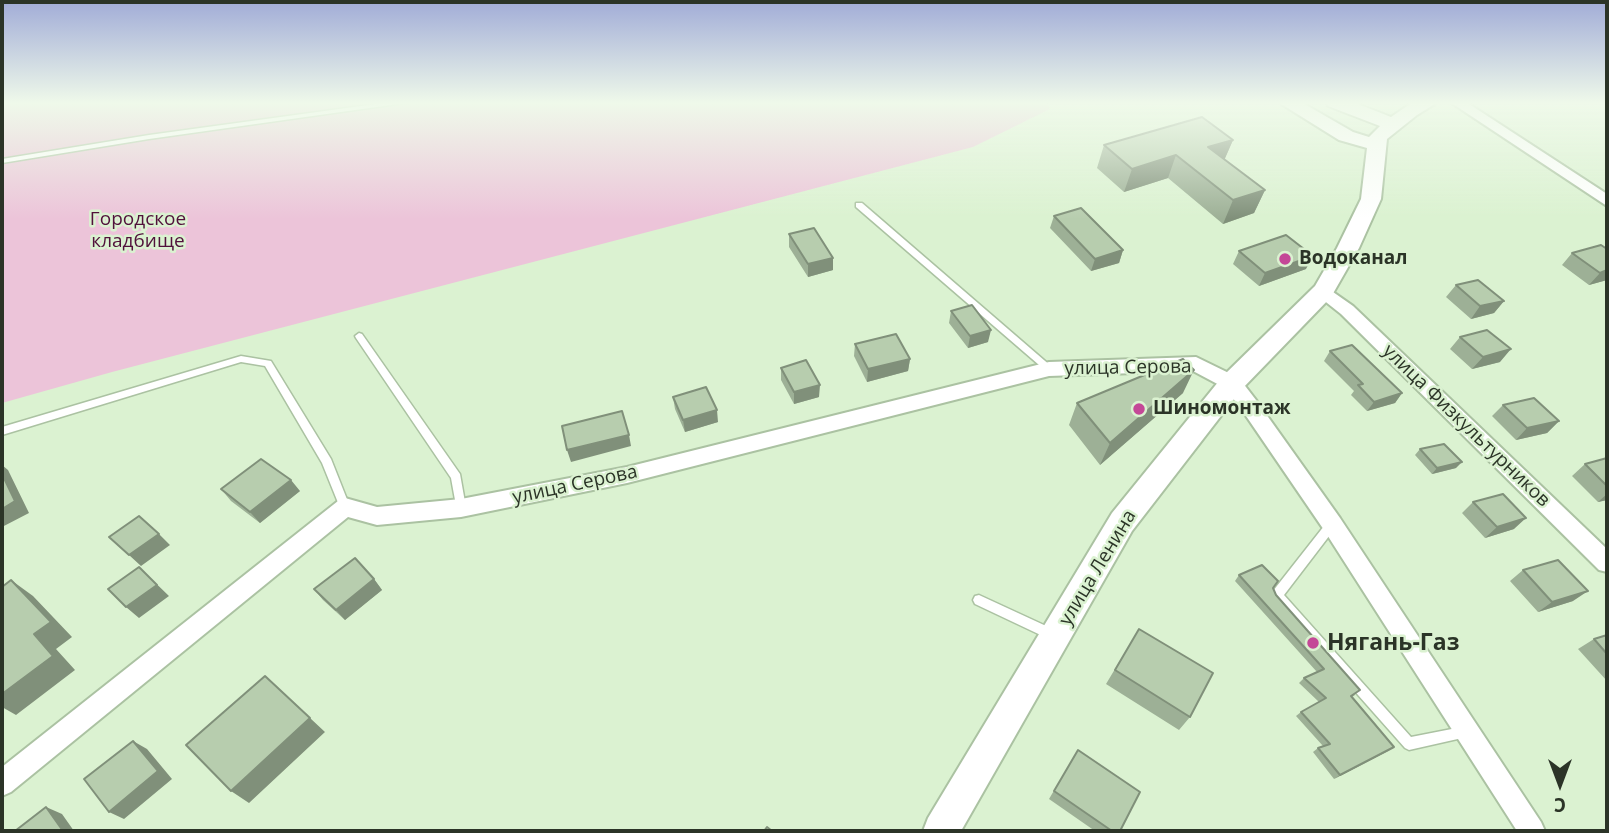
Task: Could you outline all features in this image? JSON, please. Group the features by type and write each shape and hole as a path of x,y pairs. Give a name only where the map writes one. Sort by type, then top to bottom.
{"main road":[{"path":"1376,145 1377,141"}],"street":[{"path":"1362,141 1376,145"},
{"path":"1515,141 1607,201"},
{"name":"улица Ленина","path":"941,831 1122,522 1232,383 1323,291 1348,248 1371,199 1376,145"},
{"name":"улица Физкультурников","path":"1323,291 1367,329 1607,564"},
{"name":"улица Серова","path":"345,507 377,516 461,508 627,475 1049,369 1196,364 1232,383"},
{"path":"1232,383 1332,524 1532,831"},
{"path":"2,783 345,507"}],"lane":[{"path":"2,161 125,141"},
{"path":"859,205 1049,369"},
{"path":"359,336 456,477 461,508"},
{"path":"2,432 241,359 268,363 327,462 345,507"},
{"path":"1332,524 1277,595 1409,744 1467,732"},
{"path":"979,600 1056,636"}],"green space":[{"name":"Городское кладбище","path":"2,141 985,141 973,147 2,403"}],"building":[{"path":"1118,141 1230,141 1208,147 1265,190 1233,200 1176,155 1132,169 1104,145"},
{"path":"1081,208 1123,250 1095,259 1054,216"},
{"path":"814,228 833,258 808,264 789,234"},
{"path":"1286,235 1313,256 1265,273 1239,251"},
{"path":"1601,245 1607,249 1607,270 1600,273 1572,253"},
{"path":"1478,280 1504,301 1480,306 1456,285"},
{"path":"972,305 991,330 970,336 951,311"},
{"path":"1487,330 1511,349 1483,357 1460,337"},
{"path":"896,334 910,359 868,369 855,344"},
{"path":"1352,345 1402,393 1374,402 1358,385 1363,384 1330,351"},
{"path":"1183,359 1194,370 1110,443 1077,403"},
{"path":"806,360 820,385 794,392 781,368"},
{"path":"706,387 717,410 683,420 673,397"},
{"path":"1534,398 1559,421 1527,428 1503,405"},
{"path":"622,411 629,435 567,450 562,426"},
{"path":"1444,444 1462,462 1437,468 1420,449"},
{"path":"1607,458 1607,486 1585,464"},
{"path":"261,459 291,480 250,512 221,489"},
{"path":"2,474 15,501 2,509"},
{"path":"1503,494 1526,518 1497,527 1473,502"},
{"path":"139,516 159,534 129,555 109,537"},
{"path":"355,558 374,579 336,610 314,589"},
{"path":"1558,560 1588,591 1552,602 1523,570"},
{"path":"1262,565 1278,581 1273,588 1276,595 1360,690 1351,696 1394,747 1340,775 1318,748 1330,744 1301,712 1326,698 1304,678 1324,669 1239,575"},
{"path":"139,567 157,585 126,607 108,589"},
{"path":"11,580 51,622 34,634 53,656 2,694 2,587"},
{"path":"1139,629 1213,673 1190,717 1115,670"},
{"path":"1607,635 1607,654 1594,639"},
{"path":"265,676 310,718 231,791 186,745"},
{"path":"133,741 158,771 109,812 84,779"},
{"path":"1078,750 1140,792 1120,831 1112,831 1054,791"},
{"path":"46,807 63,831 15,831"}],"place":[{"name":"Водоканал","path":"1285,259"},
{"name":"Шиномонтаж","path":"1139,409"},
{"name":"Нягань-Газ","path":"1313,643"}]}
